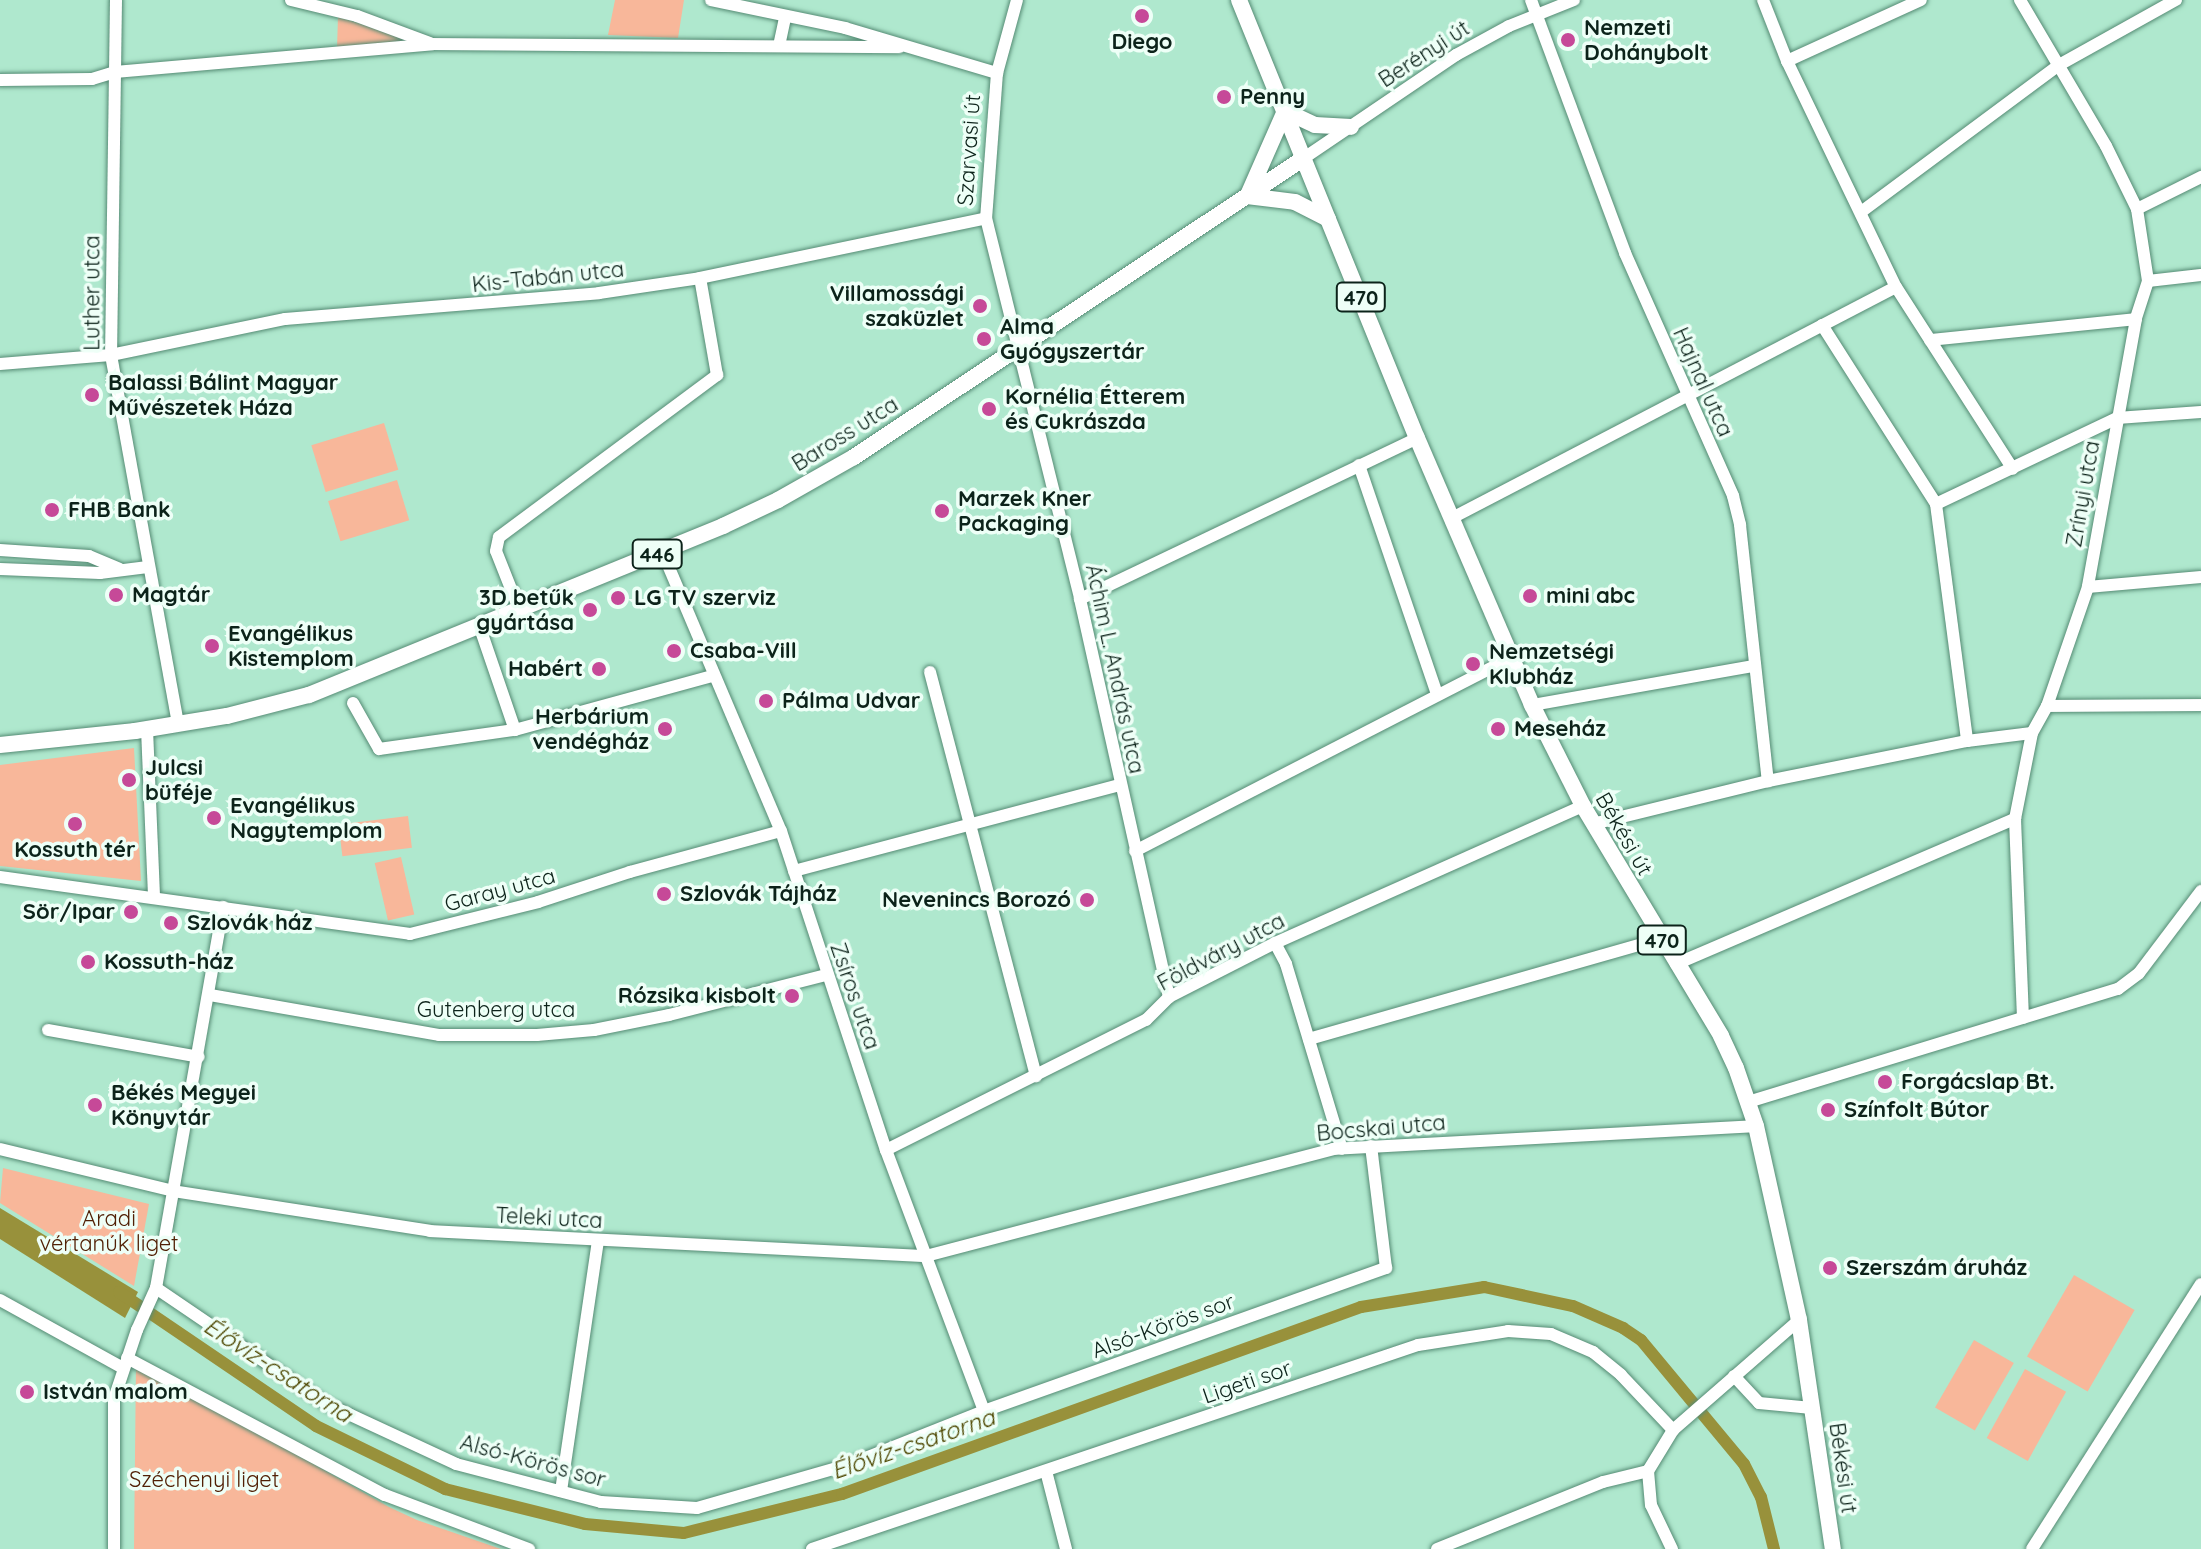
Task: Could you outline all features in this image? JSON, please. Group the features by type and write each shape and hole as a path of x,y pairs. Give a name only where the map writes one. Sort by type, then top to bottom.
{"main road":[{"path":"1239,0 1304,158"},
{"path":"1285,111 1315,125 1351,127"},
{"path":"1285,111 1247,196 1295,202 1328,219"},
{"name":"Baross utca","path":"178,724 271,706 369,672 662,551 822,477 1304,158"},
{"name":"Békési út","path":"1304,158 1417,438 1532,705 1593,824 1721,1036 1748,1102 1799,1320 1833,1549"},
{"name":"446","path":"4,740 178,724"}],"street":[{"name":"Luther utca","path":"116,0 111,355 178,724"},
{"path":"291,0 357,16 433,44"},
{"path":"711,0 845,28 899,47 997,73"},
{"name":"Szarvasi út","path":"1017,0 997,73 986,218 1018,350"},
{"name":"Hajnal utca","path":"1531,0 1625,253 1733,496 1740,525 1768,781"},
{"name":"Berényi út","path":"1304,158 1456,55 1536,14 1574,0"},
{"path":"1763,0 1787,61 1896,287 2013,469"},
{"path":"1787,61 1921,0"},
{"name":"Zrínyi utca","path":"2020,0 2106,146 2137,209 2148,281 2136,319 2088,587 2047,706 2032,733 2015,819 2023,1018"},
{"path":"1861,212 2059,65 2176,0"},
{"path":"779,46 785,17"},
{"path":"0,80 92,79 115,72 433,44 899,47"},
{"path":"2137,209 2201,177"},
{"name":"Kis-Tabán utca","path":"0,364 111,355 285,319 599,293 700,278 986,218"},
{"path":"2148,281 2201,275"},
{"path":"519,609 496,551 499,537 717,375 700,278"},
{"path":"1452,518 1896,287"},
{"path":"1930,340 2136,319"},
{"path":"1822,325 1936,504 1967,741"},
{"name":"Áchim L. András utca","path":"1018,350 1080,599 1169,997"},
{"path":"1936,504 2117,418 2201,412"},
{"path":"1080,599 1417,438"},
{"path":"1359,465 1437,694"},
{"path":"0,550 89,556 119,569"},
{"name":"Zsíros utca","path":"662,551 781,831 886,1150 984,1411"},
{"path":"0,569 100,573 148,567"},
{"path":"2088,587 2201,577"},
{"path":"479,625 515,730"},
{"path":"1135,851 1511,658"},
{"path":"1532,705 1754,666"},
{"path":"930,672 973,824 1036,1076"},
{"path":"353,703 379,749 515,730 713,676"},
{"path":"2047,706 2201,705"},
{"path":"147,729 154,898"},
{"path":"1593,824 1768,781 1967,741 2032,733"},
{"path":"794,871 1120,785"},
{"name":"Földváry utca","path":"886,1150 1146,1020 1169,997 1275,943 1583,806"},
{"path":"1676,964 2015,819"},
{"name":"Garay utca","path":"223,907 410,934 538,902 630,872 781,831"},
{"path":"0,877 223,907 199,1057 154,1294 137,1330 114,1399 114,1549"},
{"path":"1748,1102 2125,986 2201,891"},
{"path":"1309,1039 1661,939"},
{"path":"1275,943 1286,964 1342,1149"},
{"name":"Gutenberg utca","path":"210,995 439,1035 537,1035 594,1030 669,1015 826,975"},
{"path":"48,1030 199,1057"},
{"name":"Bocskai utca","path":"926,1256 1307,1155 1342,1149 1756,1126"},
{"name":"Alsó-Körös sor","path":"154,1294 327,1404 456,1464 601,1502 697,1508 850,1464 984,1411 1386,1268 1371,1146"},
{"name":"Teleki utca","path":"0,1149 173,1191 430,1231 926,1256"},
{"path":"561,1491 598,1241"},
{"path":"2032,1549 2201,1284"},
{"path":"0,1300 385,1495 529,1549"},
{"path":"1672,1549 1651,1505 1648,1471 1669,1425 1690,1418 1799,1320"},
{"name":"Ligeti sor","path":"812,1549 1418,1345 1508,1331 1551,1334 1593,1352 1669,1425"},
{"path":"1734,1376 1759,1403 1812,1408"},
{"path":"1046,1471 1066,1549"},
{"path":"1437,1549 1603,1482 1648,1471"}],"green space":[{"path":"615,0 684,0 678,38 608,35"},
{"path":"338,17 405,37 406,44 337,48"},
{"path":"384,423 398,470 326,492 311,445"},
{"path":"397,480 409,520 340,541 328,501"},
{"name":"Kossuth tér","path":"134,748 141,881 0,866 0,765"},
{"path":"408,816 412,848 342,856 339,825"},
{"path":"401,857 414,914 388,921 375,863"},
{"name":"Aradi vértanúk liget","path":"3,1168 149,1204 134,1286 0,1203"},
{"path":"2074,1275 2135,1310 2088,1391 2027,1356"},
{"path":"1974,1340 2014,1363 1975,1431 1935,1408"},
{"name":"Széchenyi liget","path":"136,1363 389,1507 501,1549 134,1549"},
{"path":"2025,1369 2066,1392 2028,1461 1987,1438"}],"shaded area":[{"path":"0,1208 138,1292 125,1318 0,1239"}],"waterway":[{"name":"Élővíz-csatorna","path":"119,1292 316,1426 445,1489 585,1524 684,1533 842,1494 1361,1307 1484,1287 1573,1306 1623,1328 1641,1340 1744,1464 1761,1497 1774,1549"}],"place":[{"name":"Diego","path":"1142,16"},
{"name":"Nemzeti Dohánybolt","path":"1568,40"},
{"name":"Penny","path":"1224,97"},
{"name":"Villamossági szaküzlet","path":"980,306"},
{"name":"Alma Gyógyszertár","path":"984,339"},
{"name":"Balassi Bálint Magyar Művészetek Háza","path":"92,395"},
{"name":"Kornélia Étterem és Cukrászda","path":"989,409"},
{"name":"FHB Bank","path":"52,510"},
{"name":"Marzek Kner Packaging","path":"942,511"},
{"name":"Magtár","path":"116,595"},
{"name":"mini abc","path":"1530,596"},
{"name":"LG TV szerviz","path":"618,598"},
{"name":"3D betűk gyártása","path":"590,610"},
{"name":"Evangélikus Kistemplom","path":"212,646"},
{"name":"Csaba-Vill","path":"674,651"},
{"name":"Nemzetségi Klubház","path":"1473,664"},
{"name":"Habért","path":"599,669"},
{"name":"Pálma Udvar","path":"766,701"},
{"name":"Herbárium vendégház","path":"665,729"},
{"name":"Meseház","path":"1498,729"},
{"name":"Julcsi büféje","path":"129,780"},
{"name":"Evangélikus Nagytemplom","path":"214,818"},
{"name":"Kossuth tér","path":"75,824"},
{"name":"Szlovák Tájház","path":"664,894"},
{"name":"Nevenincs Borozó","path":"1087,900"},
{"name":"Sör/Ipar","path":"131,912"},
{"name":"Szlovák ház","path":"171,923"},
{"name":"Kossuth-ház","path":"88,962"},
{"name":"Rózsika kisbolt","path":"792,996"},
{"name":"Forgácslap Bt.","path":"1885,1082"},
{"name":"Békés Megyei Könyvtár","path":"95,1105"},
{"name":"Színfolt Bútor","path":"1828,1110"},
{"name":"Szerszám áruház","path":"1830,1268"},
{"name":"István malom","path":"27,1392"}]}
